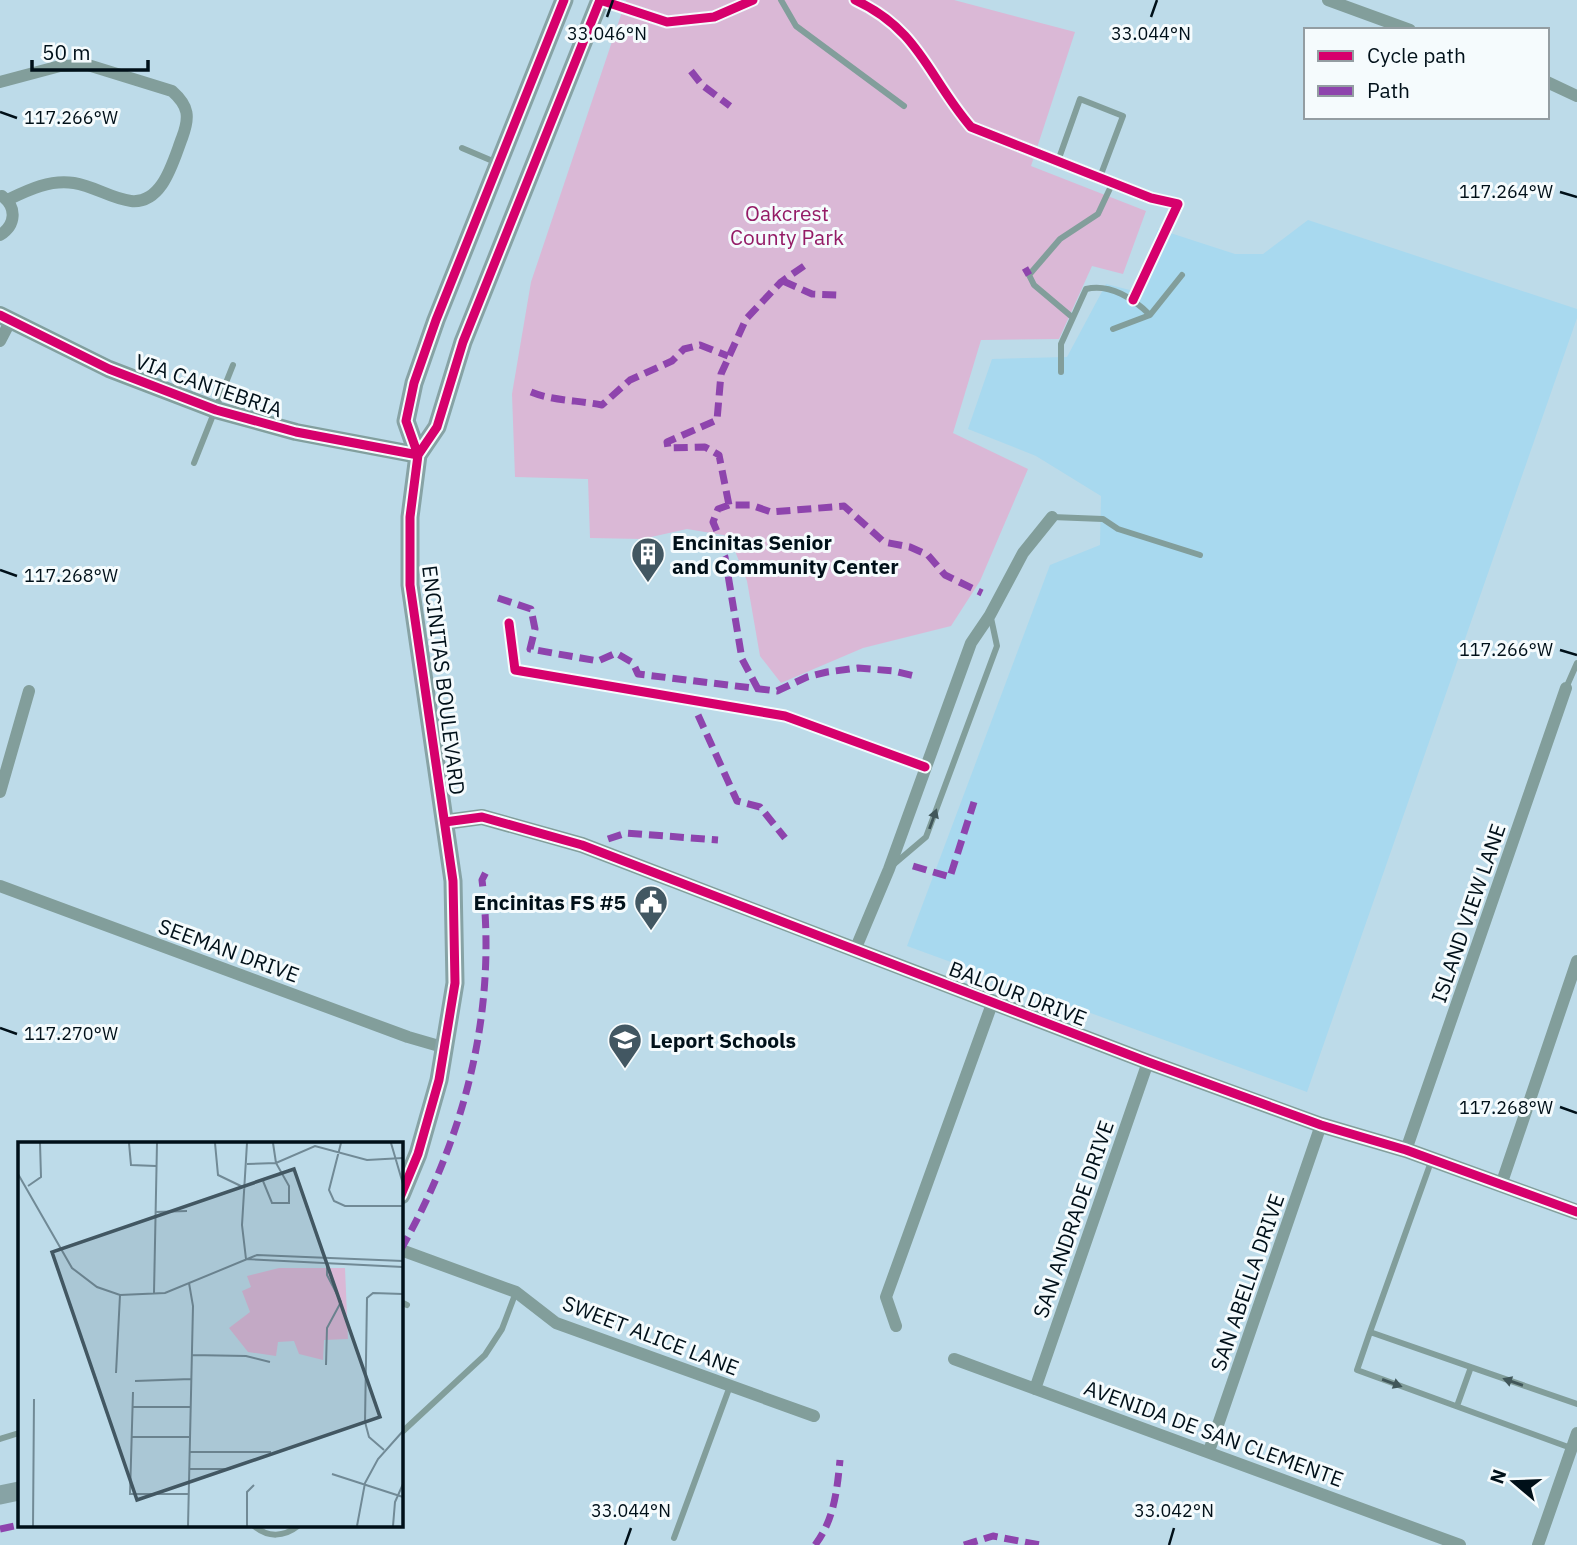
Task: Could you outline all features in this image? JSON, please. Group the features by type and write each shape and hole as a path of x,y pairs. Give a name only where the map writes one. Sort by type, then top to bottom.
{"main road":[{"name":"ENCINITAS BOULEVARD","path":"402,1193 418,1154 446,1048 455,983 453,881 410,585 410,517 418,455 406,421 414,383 564,0"},
{"name":"ENCINITAS BOULEVARD","path":"418,455 437,427 463,342 600,0"},
{"name":"VIA CANTEBRIA","path":"6,317 109,369 216,410 296,432 418,455"},
{"path":"0,1495 18,1491"}],"street":[{"name":"ENCINITAS BOULEVARD","path":"600,0 667,22 714,17 753,0"},
{"path":"855,0 878,11 916,45 953,107 971,127 1151,198 1178,204"},
{"path":"1328,0 1405,28"},
{"path":"0,82 60,66 88,65 172,91 182,100 188,112 187,126 166,181 150,197 133,201 73,183 39,185 3,198 13,219 7,230 0,235"},
{"path":"1549,83 1577,96"},
{"path":"0,341 6,317"},
{"path":"855,950 889,869 971,643 990,615 1023,553 1052,517"},
{"name":"ISLAND VIEW LANE","path":"1406,1150 1566,688"},
{"path":"0,792 29,691"},
{"name":"BALOUR DRIVE","path":"445,822 482,817 582,845 1148,1062 1321,1125 1406,1150 1577,1212"},
{"name":"SEEMAN DRIVE","path":"0,886 413,1039 446,1048"},
{"path":"1501,1185 1577,961"},
{"path":"896,1326 886,1297 993,1001"},
{"name":"SAN ANDRADE DRIVE","path":"1035,1389 1148,1062"},
{"name":"SAN ABELLA DRIVE","path":"1209,1451 1321,1125"},
{"name":"SWEET ALICE LANE","path":"402,1250 516,1292 556,1323 814,1416"},
{"name":"AVENIDA DE SAN CLEMENTE","path":"954,1359 1460,1545"},
{"path":"1538,1545 1577,1433"}],"lane":[{"path":"780,0 796,26 904,106"},
{"path":"1058,161 1080,99 1123,116 1100,177"},
{"path":"462,148 499,163"},
{"path":"1072,317 1034,285 1029,275 1060,239 1098,214 1113,183"},
{"path":"1113,329 1150,315 1182,275"},
{"path":"1061,372 1061,344 1086,289 1096,286 1128,296 1150,315"},
{"path":"194,463 233,365"},
{"path":"1052,517 1103,519 1118,529 1200,555"},
{"path":"889,869 926,837 997,646 990,615"},
{"path":"509,623 515,670 785,716 925,767"},
{"path":"1566,688 1577,663"},
{"path":"1432,1159 1357,1370 1571,1448"},
{"path":"402,1432 485,1355 502,1329 516,1292"},
{"path":"1370,1332 1577,1405"},
{"path":"1457,1406 1471,1367"},
{"path":"674,1538 730,1386"},
{"path":"0,1439 18,1433"},
{"path":"257,1528 265,1534 276,1535 293,1528"}],"shaded area":[{"path":"1308,220 1577,309 1577,318 1307,1092 907,946 1050,565 1100,545 1101,496 1036,456 968,429 992,359 1067,357 1106,284 1134,291 1158,229 1235,254 1263,254"}],"green space":[{"name":"Oakcrest County Park","path":"626,0 954,0 1075,32 1031,166 1146,211 1123,274 1092,266 1059,339 981,340 953,433 1028,469 980,581 951,626 863,648 781,683 760,656 747,581 729,536 687,529 642,539 590,538 588,479 515,477 512,394 531,282"}],"marked path":[{"path":"691,71 702,85 730,106"},
{"path":"804,266 781,282 746,319 721,374 717,420 667,442 668,448 705,447 719,455 729,505 751,505 771,512 844,506 884,542 910,547 928,555 945,575 982,593"},
{"path":"1025,268 1029,275"},
{"path":"783,281 812,294 838,295"},
{"path":"531,392 557,399 602,405 630,380 672,361 684,349 700,345 728,356"},
{"path":"729,505 718,509 713,522 719,536 717,542 725,557 742,659 759,691"},
{"path":"498,598 531,609 535,629 530,649 598,661 616,653 633,663 638,674 777,691 807,677 858,668 915,676"},
{"path":"698,715 737,801 760,807 785,838"},
{"path":"913,866 950,877 974,802"},
{"path":"608,839 626,833 718,840"},
{"path":"402,1247 443,1162 472,1071 485,976 486,928 482,880 488,868"},
{"path":"815,1545 830,1515 836,1494 840,1460"},
{"path":"0,1529 18,1525"},
{"path":"964,1545 993,1536 1040,1545"}],"cycle path":[{"path":"402,1193 418,1154 439,1080 455,983 453,881 410,585 410,517 418,455 406,421 414,383 436,320 564,0"},
{"path":"600,0 667,22 714,17 753,0"},
{"path":"418,455 437,427 463,342 600,0"},
{"path":"855,0 877,12 909,40 971,127 1151,198 1178,204 1133,300"},
{"path":"0,315 109,369 216,410 296,432 418,455"},
{"path":"509,623 515,670 785,716 925,767"},
{"path":"445,822 482,817 582,845 1148,1062 1321,1125 1406,1150 1577,1212"}],"place":[{"name":"Encinitas Senior and Community Center","path":"648,584"},
{"name":"Encinitas FS #5","path":"651,932"},
{"name":"Leport Schools","path":"625,1070"}]}
